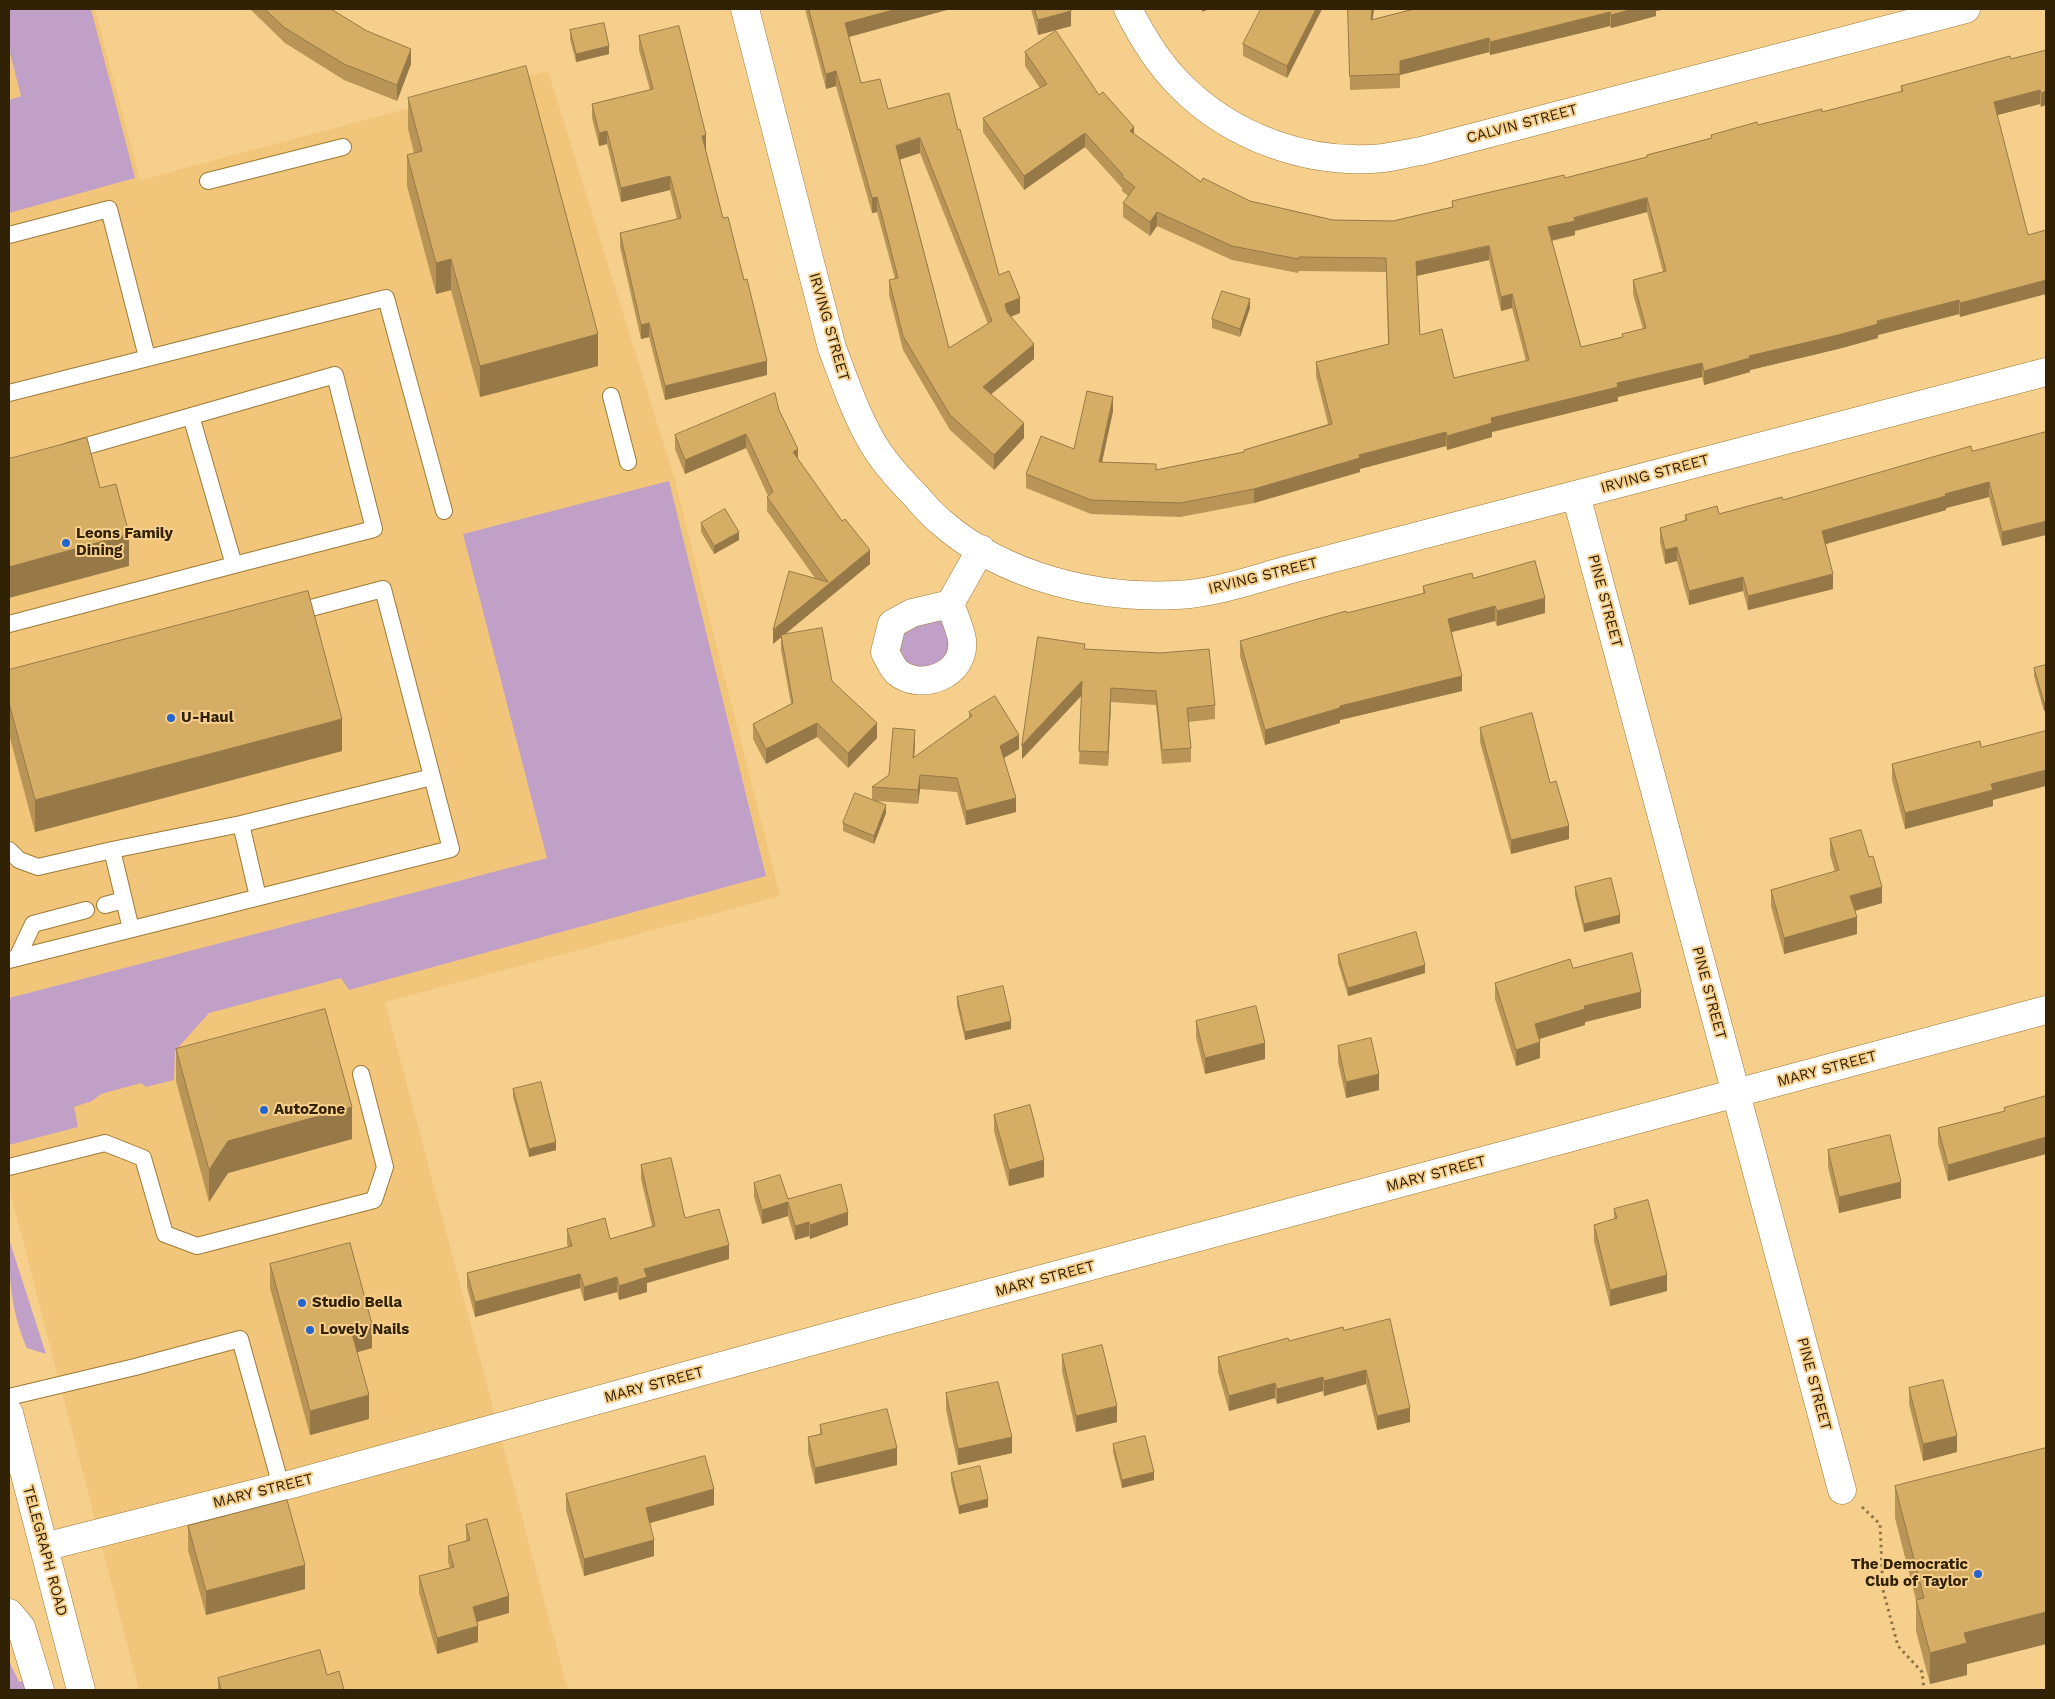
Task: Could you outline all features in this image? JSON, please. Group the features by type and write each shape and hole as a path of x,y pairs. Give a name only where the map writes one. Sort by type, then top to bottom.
{"street":[{"name":"IRVING STREET","path":"745,9 832,348 846,387 872,442 902,482 941,522 981,549 1027,572 1080,588 1124,594 1179,595 1233,586 2046,372"},
{"name":"CALVIN STREET","path":"1128,9 1157,57 1179,85 1226,122 1255,137 1295,150 1329,157 1383,158 1421,151 1966,9"},
{"name":"PINE STREET","path":"1576,495 1842,1490"},
{"path":"950,604 981,549"},
{"name":"MARY STREET","path":"44,1547 281,1486 2046,1010"},
{"name":"TELEGRAPH ROAD","path":"9,1410 81,1690"},
{"path":"9,1613 21,1628 40,1690"}],"lane":[{"path":"208,181 343,148"},
{"path":"9,235 109,210 147,357"},
{"path":"9,393 386,298 444,511"},
{"path":"9,624 374,529 335,375 57,455"},
{"path":"611,396 628,462"},
{"path":"191,416 234,565"},
{"path":"13,959 450,849 383,589 277,617"},
{"path":"9,850 19,860 38,867 241,824 432,777"},
{"path":"241,824 258,897"},
{"path":"112,850 131,929"},
{"path":"105,905 124,900"},
{"path":"13,959 33,924 86,910"},
{"path":"9,1168 105,1144 142,1158 165,1234 197,1246 374,1200 385,1167 361,1074"},
{"path":"9,1410 135,1367 240,1339 281,1486"}],"path":[{"path":"1842,1490 1880,1524 1883,1590 1898,1646 1922,1672 1924,1690"}],"shaded area":[{"path":"9,9 95,9 140,180 548,71 674,477 780,896 385,1002 568,1690 139,1690 9,1187"},
{"path":"9,9 91,9 135,178 9,213 9,100 21,96 9,49"},
{"path":"669,481 766,876 349,990 341,978 209,1013 175,1051 174,1080 146,1087 141,1083 101,1094 92,1101 74,1107 78,1127 9,1145 9,998 547,858 463,534"},
{"path":"942,616 950,640 950,646 940,664 933,671 901,664 899,641 901,634 906,628"},
{"path":"9,1239 46,1354 27,1348 17,1321 12,1294"},
{"path":"9,1661 19,1682 26,1680 28,1690 9,1690"}],"building":[{"path":"265,9 331,9 367,31 411,49 397,85 344,64 285,28"},
{"path":"809,9 897,9 845,23 861,83 880,79 888,109 949,93 999,275 1009,271 1020,298 1005,304 1007,312 1034,344 983,387 1024,423 994,455 950,415 903,336 889,280 898,278 877,197 872,198 836,71 826,74","holes":["920,138 992,321 949,348 896,146"]},
{"path":"1035,9 1071,9 1071,11 1038,20"},
{"path":"1261,9 1316,9 1287,66 1243,44"},
{"path":"1348,9 1372,9 1371,20 1414,9 1633,9 1611,15 1610,12 1490,42 1489,38 1400,61 1400,74 1350,76"},
{"path":"604,23 609,46 576,54 570,30"},
{"path":"679,26 706,135 702,136 723,218 728,217 744,280 747,279 767,361 665,386 649,323 641,325 620,233 681,218 670,176 621,188 607,131 599,133 592,104 653,89 639,36"},
{"path":"1056,31 1099,95 1103,92 1134,127 1130,131 1201,182 1203,178 1250,201 1333,220 1393,221 1453,207 1452,201 1564,175 1565,178 1647,157 1647,155 1712,138 1711,135 1757,122 1758,125 1822,109 1822,112 1903,91 1901,86 2010,56 2011,59 2046,50 2046,91 2041,93 2040,90 1994,102 2028,235 2046,230 2046,280 1960,303 1959,300 1877,321 1878,324 1749,356 1750,358 1704,371 1702,363 1617,383 1618,387 1491,418 1492,423 1447,436 1446,432 1359,455 1360,458 1254,489 1180,503 1091,500 1026,474 1041,436 1074,449 1087,391 1113,397 1099,462 1156,464 1156,470 1244,452 1244,450 1332,424 1316,362 1389,344 1386,258 1299,257 1298,259 1232,246 1157,212 1150,222 1123,203 1135,187 1122,177 1123,175 1085,133 1024,176 983,118 1047,84 1025,52","holes":["1647,198 1666,271 1633,280 1646,328 1622,334 1623,337 1581,347 1548,227 1575,221 1574,218","1489,246 1501,297 1512,294 1529,360 1454,378 1442,329 1420,335 1416,262"]},
{"path":"526,66 598,334 480,366 451,259 436,263 407,155 422,151 408,98"},
{"path":"1222,291 1250,299 1240,329 1212,319"},
{"path":"775,393 779,410 798,449 793,452 842,521 845,519 870,550 773,630 789,571 828,582 767,497 773,492 746,434 685,460 675,435"},
{"path":"2046,432 2046,521 2002,532 1989,482 1822,531 1833,574 1748,596 1743,577 1689,591 1677,547 1665,550 1660,528 1687,520 1685,515 1717,506 1719,514 1782,497 1783,500 1971,446 1972,451"},
{"name":"Leons Family Dining","path":"87,438 100,488 116,484 129,534 9,567 9,459"},
{"path":"725,509 739,532 714,546 701,523"},
{"path":"1535,561 1545,598 1497,611 1495,606 1448,619 1462,676 1340,706 1340,708 1265,730 1240,641 1346,611 1347,613 1425,593 1423,586 1472,573 1473,578"},
{"name":"U-Haul","path":"308,591 342,719 35,800 9,703 9,670"},
{"path":"822,628 832,681 877,723 848,753 817,723 766,749 753,724 793,703 781,635"},
{"path":"1038,637 1085,644 1084,649 1160,653 1209,649 1215,705 1187,708 1191,748 1162,750 1156,691 1111,688 1108,752 1079,751 1082,681 1022,745"},
{"path":"2046,665 2046,702 2044,703 2034,668"},
{"path":"995,696 1019,735 1000,746 1016,798 966,811 957,778 920,775 918,790 872,787 889,775 893,728 915,730 913,758 972,716 969,712"},
{"path":"1532,713 1550,783 1556,781 1569,826 1511,840 1480,728"},
{"path":"2046,731 2046,770 1991,784 1993,790 1905,813 1892,764 1980,741 1981,747"},
{"path":"855,793 886,805 874,836 843,823"},
{"path":"1861,830 1869,857 1873,856 1882,887 1850,896 1857,917 1784,938 1771,890 1839,870 1830,839"},
{"path":"1611,878 1620,915 1584,924 1575,887"},
{"path":"1416,932 1425,965 1348,988 1338,955"},
{"path":"1632,953 1641,992 1584,1006 1585,1009 1535,1024 1540,1042 1516,1050 1495,983 1570,959 1573,968"},
{"path":"1003,986 1011,1021 965,1032 957,997"},
{"path":"1256,1006 1265,1043 1205,1058 1196,1021"},
{"name":"AutoZone","path":"325,1009 352,1107 228,1141 209,1170 176,1049"},
{"path":"1371,1038 1379,1074 1346,1082 1338,1046"},
{"path":"541,1082 556,1142 529,1149 513,1089"},
{"path":"2046,1096 2046,1137 1948,1165 1938,1128 2005,1111 2004,1108"},
{"path":"1030,1105 1044,1160 1009,1170 994,1115"},
{"path":"1890,1135 1901,1182 1839,1197 1828,1150"},
{"path":"671,1158 685,1218 719,1209 729,1245 644,1269 647,1277 619,1286 617,1277 584,1287 580,1274 475,1302 467,1273 572,1246 567,1229 605,1218 610,1239 655,1226 641,1165"},
{"path":"780,1175 788,1199 841,1184 848,1212 810,1225 809,1222 795,1226 788,1202 762,1210 754,1183"},
{"path":"1648,1200 1667,1275 1610,1290 1594,1225 1617,1218 1614,1209"},
{"path":"350,1243 372,1324 351,1330 369,1395 310,1411 270,1264"},
{"path":"1390,1319 1410,1408 1377,1416 1366,1370 1324,1381 1323,1377 1277,1389 1275,1383 1229,1396 1218,1357 1288,1338 1289,1341 1343,1327 1344,1330"},
{"path":"1102,1345 1117,1406 1076,1416 1062,1355"},
{"path":"1943,1380 1957,1436 1923,1444 1909,1388"},
{"path":"998,1382 1012,1437 958,1449 946,1393"},
{"path":"887,1409 897,1448 815,1468 808,1437 822,1434 820,1425"},
{"path":"1145,1436 1154,1472 1122,1480 1113,1444"},
{"name":"The Democratic Club of Taylor","path":"2046,1448 2046,1612 1964,1633 1967,1643 1930,1653 1916,1600 1924,1598 1895,1486"},
{"path":"705,1456 714,1489 646,1508 654,1540 584,1559 566,1494"},
{"path":"980,1466 988,1499 959,1506 951,1473"},
{"path":"287,1500 305,1565 206,1591 188,1526"},
{"path":"487,1519 509,1596 473,1607 478,1626 437,1638 419,1576 454,1567 448,1546 470,1540 466,1525"},
{"path":"320,1650 327,1675 339,1671 344,1690 221,1690 218,1678"}],"place":[{"name":"Leons Family Dining","path":"66,543"},
{"name":"U-Haul","path":"171,718"},
{"name":"AutoZone","path":"264,1110"},
{"name":"Studio Bella","path":"302,1303"},
{"name":"Lovely Nails","path":"310,1330"},
{"name":"The Democratic Club of Taylor","path":"1978,1574"}]}
